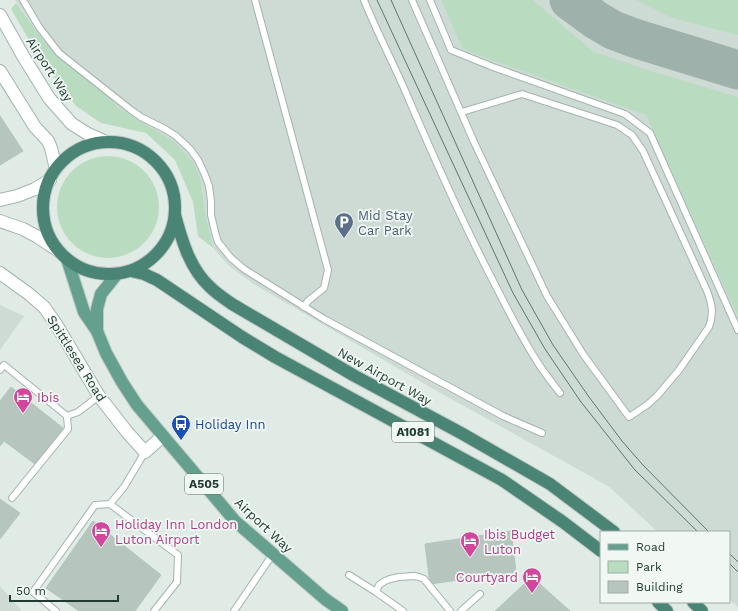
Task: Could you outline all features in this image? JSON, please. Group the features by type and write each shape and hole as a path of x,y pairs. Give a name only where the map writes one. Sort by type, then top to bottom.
{"highway":[{"path":"106,142 117,142 129,145 154,159 164,170 171,183 175,197 175,215 173,226 168,239 160,251 150,261 131,271 117,274 90,272 78,266 63,255 52,241 47,230 44,217 43,204 45,192 56,169 70,155 83,147 106,142"},
{"name":"New Airport Way","path":"175,215 182,239 191,260 198,273 218,295 353,375 461,433 550,484 613,531"},
{"name":"A1081","path":"131,271 144,274 157,280 242,337 275,357 502,480 563,522 600,550"},
{"path":"659,603 668,611"},
{"path":"694,603 702,611"}],"main road":[{"name":"Airport Way","path":"63,255 84,312 97,331 106,354 137,405 235,521 325,599 342,611"},
{"name":"Airport Way","path":"97,331 97,309 101,294 117,274"}],"street":[{"name":"Airport Way","path":"0,15 49,98 72,124 88,134 106,142"},
{"path":"0,71 35,126 48,141 56,169"},
{"path":"0,200 17,196 35,189 50,180"},
{"path":"0,221 23,229 36,236 63,255"},
{"name":"Spittlesea Road","path":"0,273 44,307 56,324 99,396 127,432 145,452"},
{"path":"145,452 163,436"}],"lane":[{"path":"23,0 39,27 59,53 131,110 141,117 167,130 190,149 198,160 209,186 213,226 218,242 231,258 244,269 304,307 379,349 496,412 542,433"},
{"path":"255,0 328,270 324,288 304,307"},
{"path":"364,0 410,101 435,161 507,310 540,366 560,393"},
{"path":"412,0 485,166 547,296 583,354 629,417 657,396 679,370 709,326 712,319 712,304 707,291 643,151 632,135 617,125 522,94 462,112"},
{"path":"430,0 451,50 493,67 625,114 650,133 738,330"},
{"path":"0,370 4,365 67,416 68,429 12,498"},
{"path":"67,416 78,412 99,396"},
{"path":"56,611 34,592 95,506 110,504 124,487 145,452"},
{"path":"110,504 178,555 176,582 154,611"},
{"path":"234,611 273,554"},
{"path":"349,575 376,592 400,610"},
{"path":"376,592 379,585 390,579 399,577 419,577 424,579 450,611"},
{"path":"461,611 480,594"}],"shaded area":[{"path":"15,0 738,0 738,607 730,600 730,531 657,531 608,486 435,390 252,283 228,265 213,248 205,212 201,181 175,142 119,108 109,97 44,41"},
{"path":"0,305 24,316 0,350"},
{"path":"0,586 22,611 0,611"}],"green space":[{"path":"441,0 533,0 594,52 738,97 738,317 646,115 463,49"},
{"path":"636,0 738,0 738,35 672,18"},
{"path":"16,3 44,41 109,97 119,108 175,142 193,162 201,181 205,212 213,248 198,236 193,202 175,160 146,133 101,123 76,106 39,57 11,9"},
{"path":"108,156 128,160 136,164 144,171 151,179 155,187 159,207 155,227 151,235 144,243 136,250 128,254 108,258 88,254 80,250 72,243 65,235 61,227 57,207 61,187 65,179 72,171 80,164 88,160"}],"building":[{"path":"0,116 23,151 0,165"},
{"name":"Ibis","path":"11,387 63,428 35,464 4,441 0,446 0,401"},
{"path":"0,499 20,513 0,539"},
{"name":"Holiday Inn London Luton Airport","path":"93,521 161,575 135,611 79,611 46,588"},
{"name":"Ibis Budget Luton","path":"511,531 516,572 430,584 425,544"},
{"name":"Courtyard","path":"532,577 570,611 495,611"}],"taxiway":[{"path":"569,0 596,20 613,30 634,38 738,70"}],"tram line":[{"path":"377,0 513,293 545,349 581,402 635,470 697,531"},
{"path":"391,0 522,290 553,345 622,441 642,464 708,531"},
{"path":"730,554 738,562"},
{"path":"730,564 738,572"}],"place":[{"name":"Mid Stay Car Park","path":"344,239"},
{"name":"Ibis","path":"23,414"},
{"name":"Holiday Inn","path":"181,441"},
{"name":"Holiday Inn London Luton Airport","path":"101,548"},
{"name":"Ibis Budget Luton","path":"470,558"},
{"name":"Courtyard","path":"532,594"}]}
